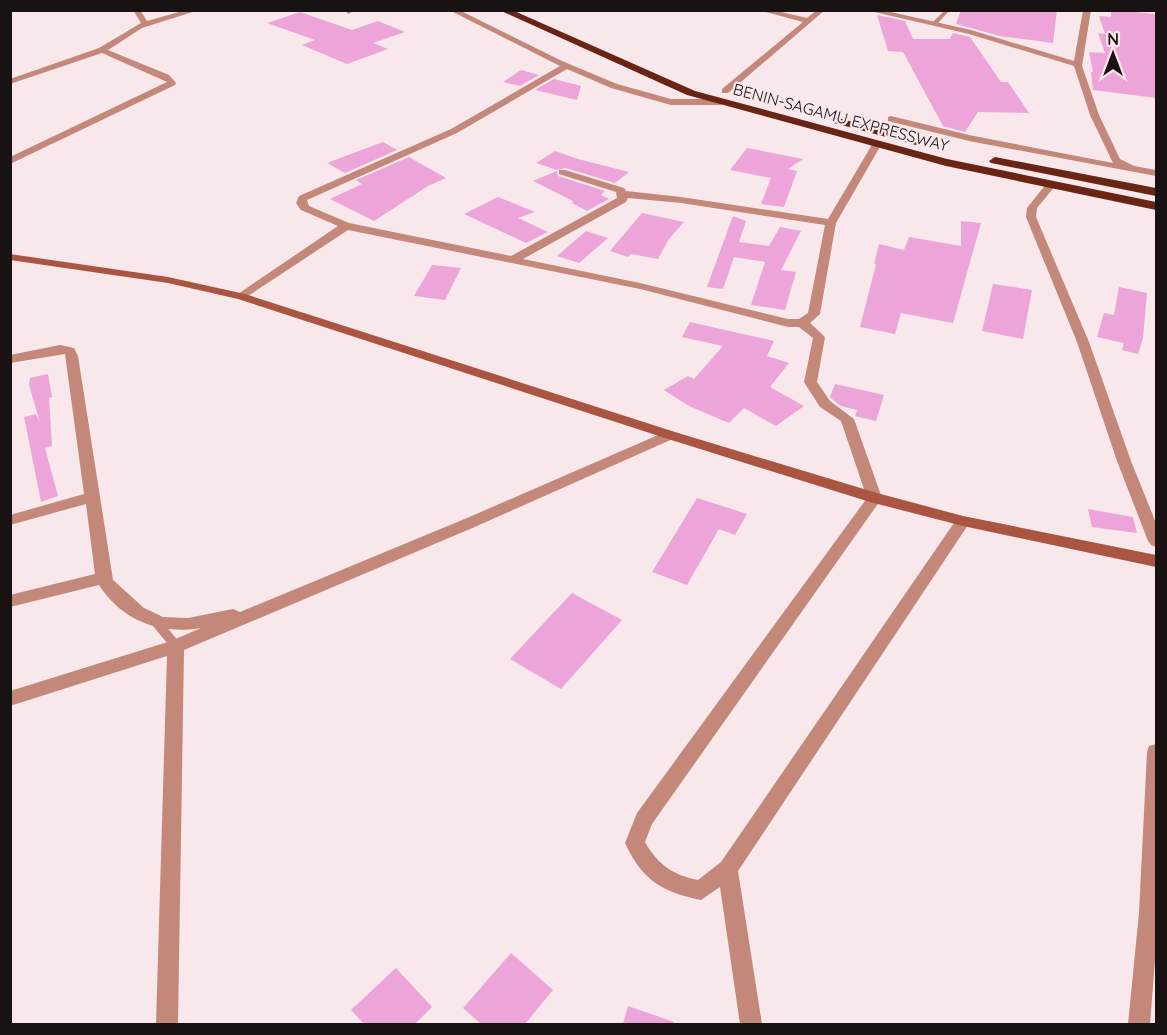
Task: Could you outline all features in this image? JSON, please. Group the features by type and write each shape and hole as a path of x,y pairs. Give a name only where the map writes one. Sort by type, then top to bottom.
{"highway":[{"path":"503,10 529,16"},
{"name":"BENIN-SAGAMU EXPRESSWAY","path":"529,16 543,17 687,78 723,97 876,145 1051,186 1156,206"},
{"name":"BENIN-SAGAMU EXPRESSWAY","path":"529,16 691,93 723,97 958,153 1156,192"}],"street":[{"path":"136,10 145,24"},
{"path":"10,82 102,51 145,24 196,10"},
{"path":"452,10 568,65 633,92 673,102 723,97 822,10"},
{"path":"761,10 809,21"},
{"path":"869,10 935,23 1078,65"},
{"path":"1087,10 1078,65 1084,90 1114,159 1126,168"},
{"path":"10,161 172,83 166,77 102,51"},
{"path":"568,65 454,131 303,198 301,203 305,208 346,226 640,286 789,323 802,323 814,314 831,223 876,145"},
{"path":"891,119 969,138 1156,173"},
{"path":"10,151 22,155"},
{"path":"562,172 620,190 623,194 681,200 831,223"},
{"path":"1051,186 1032,208 1031,217 1083,342 1124,461 1156,541"},
{"path":"513,260 622,200 623,194"},
{"path":"241,297 346,226"},
{"path":"10,257 168,280 241,297 669,435 875,498 963,521 1156,561"},
{"path":"802,323 819,337 810,382 825,404 847,419 875,498"},
{"path":"10,359 60,349 70,351 101,558 102,578 140,616 157,623 179,626 266,609"},
{"path":"10,699 176,646 669,435"},
{"path":"10,520 91,497"},
{"path":"875,498 644,819 635,843 646,865 675,885 702,890 728,869 963,521"},
{"path":"10,602 102,578"},
{"path":"167,1024 176,646"},
{"path":"1138,1024 1149,913 1156,752"},
{"path":"728,869 751,1024"}],"lane":[{"path":"935,23 948,10"},
{"path":"157,623 176,646"}],"building":[{"path":"961,10 1057,10 1053,43 1000,36 956,24"},
{"path":"1111,10 1156,14 1156,98 1093,90 1091,72 1093,72 1089,52 1105,53 1098,33 1105,34 1099,16 1111,17"},
{"path":"300,12 352,30 378,21 405,32 373,43 388,49 347,64 302,45 315,40 267,23"},
{"path":"877,15 905,21 913,39 950,39 953,33 970,37 1001,82 1008,82 1029,113 978,112 965,132 943,126 903,52 888,51"},
{"path":"521,70 539,75 520,86 503,82"},
{"path":"554,79 581,86 577,100 535,90"},
{"path":"383,142 397,150 345,173 327,163"},
{"path":"747,148 803,159 788,169 797,171 784,207 761,204 771,178 730,170"},
{"path":"555,151 629,172 615,183 566,168 557,170 536,163"},
{"path":"409,157 446,178 428,186 374,221 330,199 362,184 356,180"},
{"path":"557,171 558,176 605,191 601,195 609,199 587,211 572,203 573,201 533,181"},
{"path":"498,197 535,212 518,218 548,232 526,243 464,214"},
{"path":"642,213 684,222 669,239 658,259 631,254 628,257 610,251"},
{"path":"733,216 746,221 739,242 769,246 780,227 801,231 781,270 796,272 785,310 751,305 765,262 734,257 723,289 707,287"},
{"path":"961,221 981,223 953,323 901,313 895,334 860,327 879,244 904,250 909,237 961,246"},
{"path":"586,231 608,238 579,263 557,256"},
{"path":"432,265 461,268 445,300 414,296"},
{"path":"993,284 1032,290 1023,339 982,331"},
{"path":"1119,287 1147,293 1143,338 1138,354 1122,350 1124,343 1097,337 1104,313 1114,315"},
{"path":"690,322 774,341 767,356 789,363 770,387 804,406 776,426 744,408 729,423 689,406 664,390 688,376 694,379 723,346 682,337"},
{"path":"48,374 52,397 49,398 52,446 45,448 58,496 41,502 24,417 36,414 40,422 29,385 30,378"},
{"path":"835,384 884,395 876,421 855,416 857,410 841,406 832,399 830,397"},
{"path":"697,498 747,514 735,535 719,529 687,585 652,572"},
{"path":"1088,509 1133,517 1137,533 1092,527"},
{"path":"572,593 622,620 561,689 510,659"},
{"path":"511,953 553,990 525,1024 481,1024 463,1008"},
{"path":"396,968 432,1007 415,1024 364,1024 351,1010"},
{"path":"628,1006 674,1022 674,1024 623,1024"}]}
